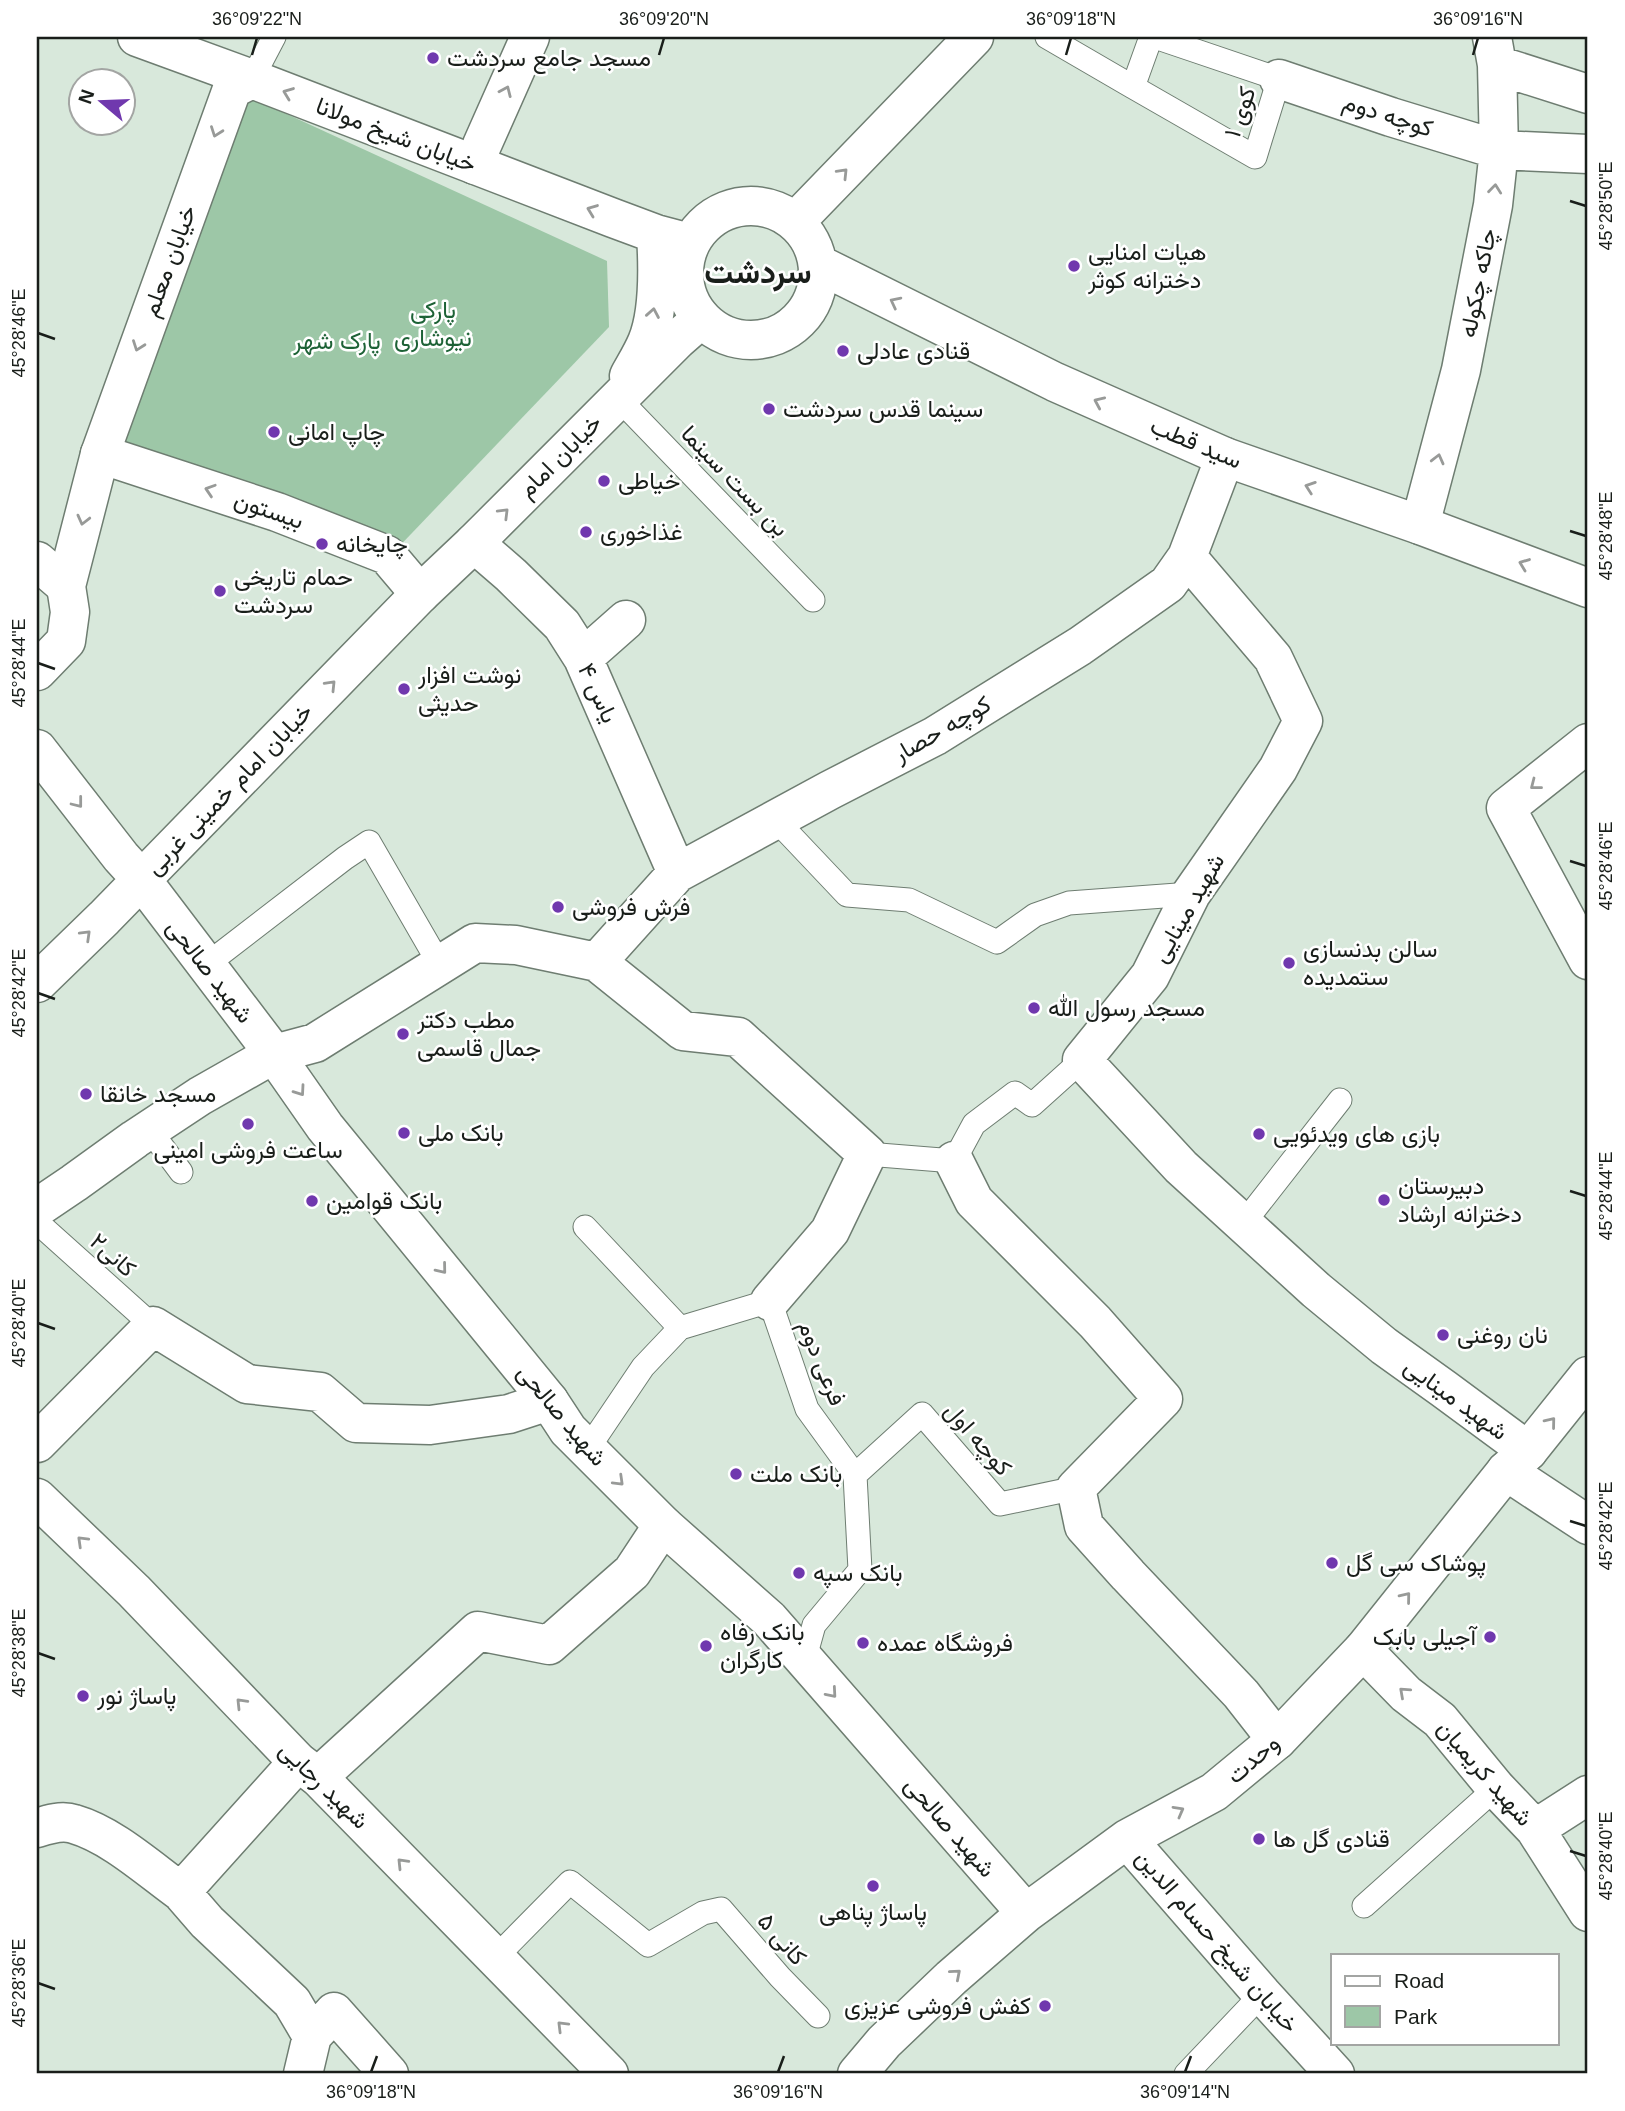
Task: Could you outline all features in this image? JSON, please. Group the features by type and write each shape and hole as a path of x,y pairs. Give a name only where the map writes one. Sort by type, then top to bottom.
{"street":[{"name":"خیابان شیخ مولانا","path":"137,37 478,155 673,238"},
{"path":"478,155 530,37"},
{"path":"795,222 974,37"},
{"path":"1495,51 1588,94"},
{"name":"چاکه چکوله","path":"1420,525 1461,370 1493,205 1499,150 1495,51"},
{"name":"خیابان معلم","path":"37,671 66,641 69,612 66,586 100,454 232,89 252,79"},
{"name":"کوچه دوم","path":"1279,79 1499,150 1588,153"},
{"path":"618,398 648,340 658,272 673,238 703,227 719,214 738,207 758,206 778,211 795,222 814,248 818,264 818,283 813,301 803,317 783,333 752,341 733,339 716,331 701,319 692,305 683,275 685,258 673,238"},
{"name":"سید قطب","path":"818,264 1055,382 1225,457 1420,525 1588,588"},
{"name":"خیابان امام","path":"420,594 701,319"},
{"name":"بیستون","path":"100,454 277,512 387,555 420,594"},
{"path":"1187,557 1225,457"},
{"name":"یاس ۴","path":"474,543 562,625 583,658 677,873"},
{"name":"کوچه حصار","path":"597,962 677,873 935,736 1080,646 1168,584 1187,557"},
{"name":"شهید مینایی","path":"1187,557 1273,658 1303,721 1278,769 1191,894 1150,976 1082,1060 1181,1167 1243,1224 1316,1290 1384,1346 1444,1389 1517,1461 1588,1525"},
{"path":"37,561 66,586"},
{"name":"خیابان امام خمینی غربی","path":"37,983 104,918 420,594"},
{"path":"583,658 626,620"},
{"path":"1588,743 1506,808 1588,960"},
{"name":"شهید صالحی","path":"37,749 141,879 274,1054 325,1127 549,1401 568,1430 663,1525 769,1619 1026,1913"},
{"path":"37,1208 200,1096 274,1054 315,1043 475,943 516,945 597,962 683,1031 738,1037 867,1154 830,1231 770,1301"},
{"path":"954,1161 974,1201 1095,1322 1163,1399 1076,1488 1084,1526 1241,1695 1277,1740"},
{"path":"37,1443 153,1326 247,1384 320,1392 356,1423 430,1425 509,1414 549,1401"},
{"name":"وحدت","path":"856,2074 884,2042 951,1978 1026,1913 1127,1839 1214,1792 1277,1740 1363,1650 1588,1376"},
{"name":"شهید رجایی","path":"37,1498 134,1591 610,2074"},
{"path":"181,1892 308,1769 432,1675 478,1631 549,1644 632,1572 663,1525"},
{"name":"شهید کریمیان","path":"1363,1650 1406,1694 1440,1720 1496,1788 1535,1829 1588,1912"},
{"path":"1535,1829 1588,1795"},
{"path":"37,1828 52,1823 73,1823 110,1841 181,1892 207,1922 292,2002 312,2036"},
{"name":"خیابان شیخ حسام الدین","path":"1127,1839 1335,2074"},
{"path":"303,2074 312,2036 334,2012 389,2074"}],"lane":[{"path":"252,79 274,37"},
{"name":"کوی ۱","path":"1047,37 1133,87 1255,157 1279,79 1153,37 1133,87"},
{"name":"بن بست سینما","path":"618,398 813,600"},
{"path":"775,819 847,895 909,900 997,942 1035,915 1069,903 1191,894"},
{"path":"206,965 369,842 440,965"},
{"path":"867,1154 954,1161 974,1124 1015,1093 1032,1105 1082,1060"},
{"path":"1243,1224 1340,1100"},
{"path":"142,1134 181,1172"},
{"name":"کانی۲","path":"37,1222 153,1326"},
{"path":"585,1227 680,1328"},
{"path":"587,1450 643,1367 680,1328 770,1301"},
{"name":"فرعی دوم","path":"770,1301 807,1409 855,1475"},
{"name":"کوچه اول","path":"855,1475 922,1414 1000,1504 1076,1488"},
{"path":"804,1661 814,1625 860,1570 855,1475"},
{"path":"1364,1906 1496,1788"},
{"name":"کانی ۵","path":"495,1958 570,1882 648,1945 703,1913 721,1909 818,2016"},
{"path":"1186,2074 1262,1994"}],"green space":[{"name":"پارکی نیوشاری","path":"232,89 607,261 609,327 390,556 100,454"}],"place":[{"name":"مسجد جامع سردشت","path":"433,58"},
{"name":"هیات امنایی دخترانه کوثر","path":"1074,266"},
{"name":"قنادی عادلی","path":"843,351"},
{"name":"سینما قدس سردشت","path":"769,409"},
{"name":"چاپ امانی","path":"274,432"},
{"name":"خیاطی","path":"604,481"},
{"name":"غذاخوری","path":"586,532"},
{"name":"چایخانه","path":"322,544"},
{"name":"حمام تاریخی سردشت","path":"220,591"},
{"name":"نوشت افزار حدیثی","path":"404,689"},
{"name":"فرش فروشی","path":"558,907"},
{"name":"سالن بدنسازی ستمدیده","path":"1289,963"},
{"name":"مسجد رسول الله","path":"1034,1008"},
{"name":"مطب دکتر جمال قاسمی","path":"403,1034"},
{"name":"مسجد خانقا","path":"86,1094"},
{"name":"ساعت فروشی امینی","path":"248,1124"},
{"name":"بانک ملی","path":"404,1133"},
{"name":"بازی های ویدئویی","path":"1259,1134"},
{"name":"دبیرستان دخترانه ارشاد","path":"1384,1200"},
{"name":"بانک قوامین","path":"312,1201"},
{"name":"نان روغنی","path":"1443,1335"},
{"name":"بانک ملت","path":"736,1474"},
{"name":"پوشاک سی گل","path":"1332,1563"},
{"name":"بانک سپه","path":"799,1573"},
{"name":"آجیلی بابک","path":"1490,1637"},
{"name":"فروشگاه عمده","path":"863,1643"},
{"name":"بانک رفاه کارگران","path":"706,1646"},
{"name":"پاساژ نور","path":"83,1696"},
{"name":"قنادی گل ها","path":"1259,1839"},
{"name":"پاساژ پناهی","path":"873,1886"},
{"name":"کفش فروشی عزیزی","path":"1045,2006"}],"district":[{"name":"سردشت","path":"758,272"}],"park label":[{"name":"پارک شهر","path":"337,341"}]}
